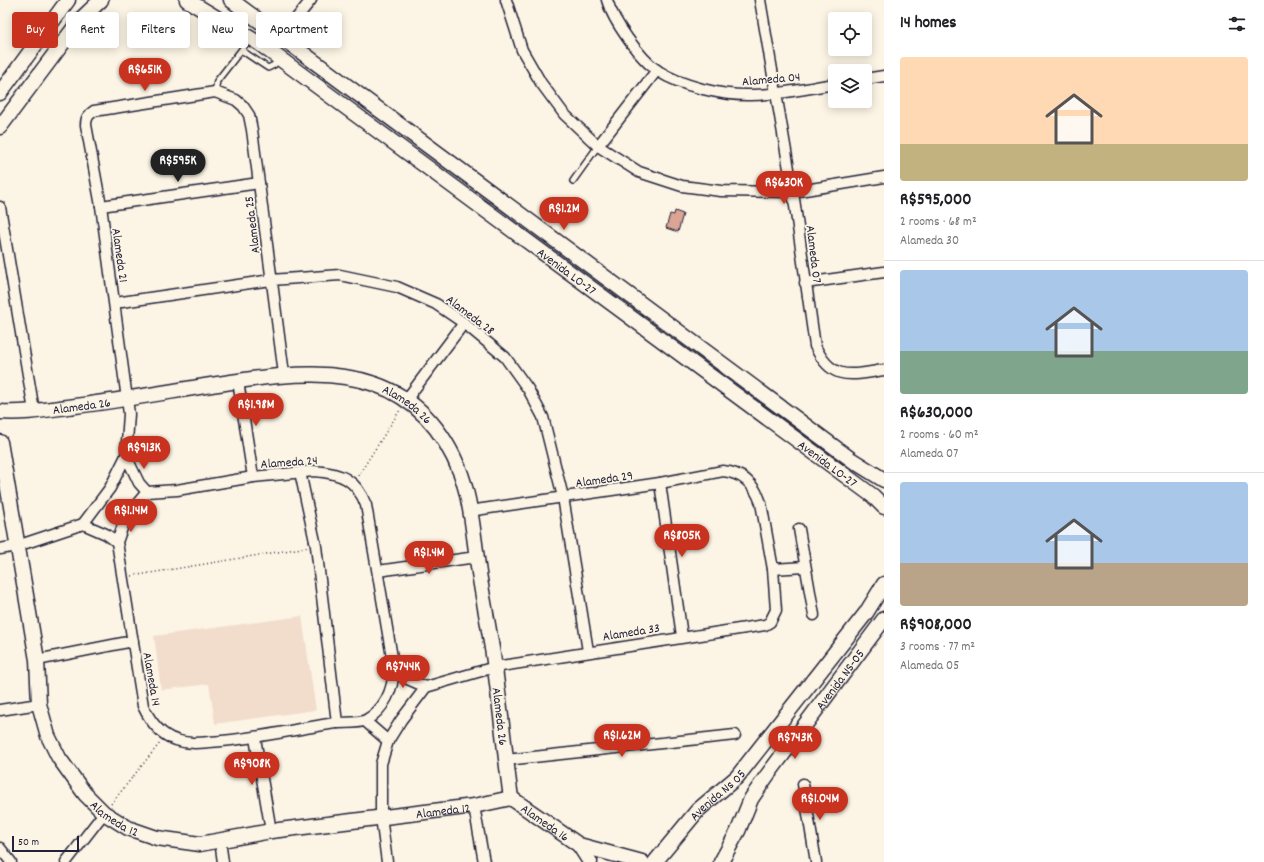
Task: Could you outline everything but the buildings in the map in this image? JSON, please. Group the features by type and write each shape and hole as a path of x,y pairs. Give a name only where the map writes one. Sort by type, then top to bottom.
{"street":[{"path":"0,93 68,0"},
{"path":"0,127 80,20 102,0"},
{"name":"Avenida LO-27","path":"187,0 203,12"},
{"name":"Avenida LO-27","path":"231,0 256,19"},
{"path":"301,12 311,0"},
{"path":"506,0 522,50 541,83 564,114 598,146 639,172 682,186 722,191 794,192 884,177"},
{"name":"Alameda 04","path":"607,0 620,28 639,52 657,70 682,82 720,93 751,95 828,85"},
{"name":"Alameda 07","path":"760,0 794,192 805,283 815,346 821,358 829,367 840,373 849,375 884,370"},
{"name":"Avenida LO-27","path":"248,45 279,58 873,496 884,507"},
{"name":"Avenida LO-27","path":"294,48 852,460 884,480"},
{"path":"598,146 657,70"},
{"path":"872,78 884,76"},
{"name":"Alameda 21","path":"126,456 129,414 101,206 86,125 88,116 94,111 215,92"},
{"name":"Alameda 25","path":"215,92 236,100 243,106 249,115 259,183 270,280 284,374"},
{"path":"101,206 259,183"},
{"path":"0,207 34,411"},
{"path":"805,283 884,272"},
{"name":"Alameda 28","path":"115,303 270,280 340,275 397,287 436,304 464,323 505,357 528,389 543,417 564,497 588,651"},
{"path":"406,400 464,323"},
{"name":"Alameda 26","path":"0,412 34,411 127,399 284,374 336,374 380,387 406,400 430,421 448,446 461,476 469,511 495,667 512,798"},
{"path":"238,381 253,477"},
{"name":"Alameda 12","path":"1,448 37,660 39,704 48,736 59,758 85,794 104,813 128,828 158,838 200,844 271,831 474,806 512,798"},
{"path":"126,456 135,477 147,492"},
{"path":"0,549 18,546 83,524 110,488 126,456"},
{"name":"Alameda 29","path":"469,511 660,483 723,471 742,476 757,493 761,503 773,569"},
{"path":"300,472 316,546 337,723"},
{"name":"Alameda 24","path":"147,492 177,490 253,477 300,472 328,472 338,474 354,483"},
{"path":"354,483 362,494 366,505 394,669 391,692 382,705 365,721 388,741"},
{"path":"660,483 682,636"},
{"name":"Alameda 14","path":"147,492 126,517 117,542 143,706 149,719 166,735 176,740 190,743 255,738 337,723 365,721"},
{"path":"83,524 106,534 117,542"},
{"path":"799,529 814,615"},
{"path":"378,571 476,557"},
{"path":"773,569 805,568"},
{"name":"Alameda 33","path":"426,687 495,667 682,636 765,625 770,622 776,610 773,569"},
{"name":"Avenida Ns 05","path":"654,862 698,810 737,777 866,613 884,584"},
{"name":"Avenida NS-05","path":"721,862 738,831 751,800 766,777 884,619"},
{"path":"37,660 133,640"},
{"path":"388,862 381,818 382,764 388,741 401,720 426,687 403,677 394,669"},
{"path":"0,710 39,704"},
{"path":"506,760 735,735"},
{"path":"255,738 271,831"},
{"path":"803,784 816,862"},
{"name":"Alameda 16","path":"512,798 579,845 642,862"},
{"path":"474,806 484,862"},
{"path":"66,862 104,813"},
{"path":"220,841 223,862"},
{"name":"Alameda 16","path":"579,845 590,862"},
{"path":"0,848 11,862"}],"lane":[{"path":"215,92 217,81 243,48"},
{"path":"574,181 598,146"}],"path":[{"path":"354,483 406,400"},
{"path":"123,578 316,546"},
{"path":"104,813 166,735"}],"shaded area":[{"path":"302,616 316,710 215,724 209,684 161,690 154,636"}]}
